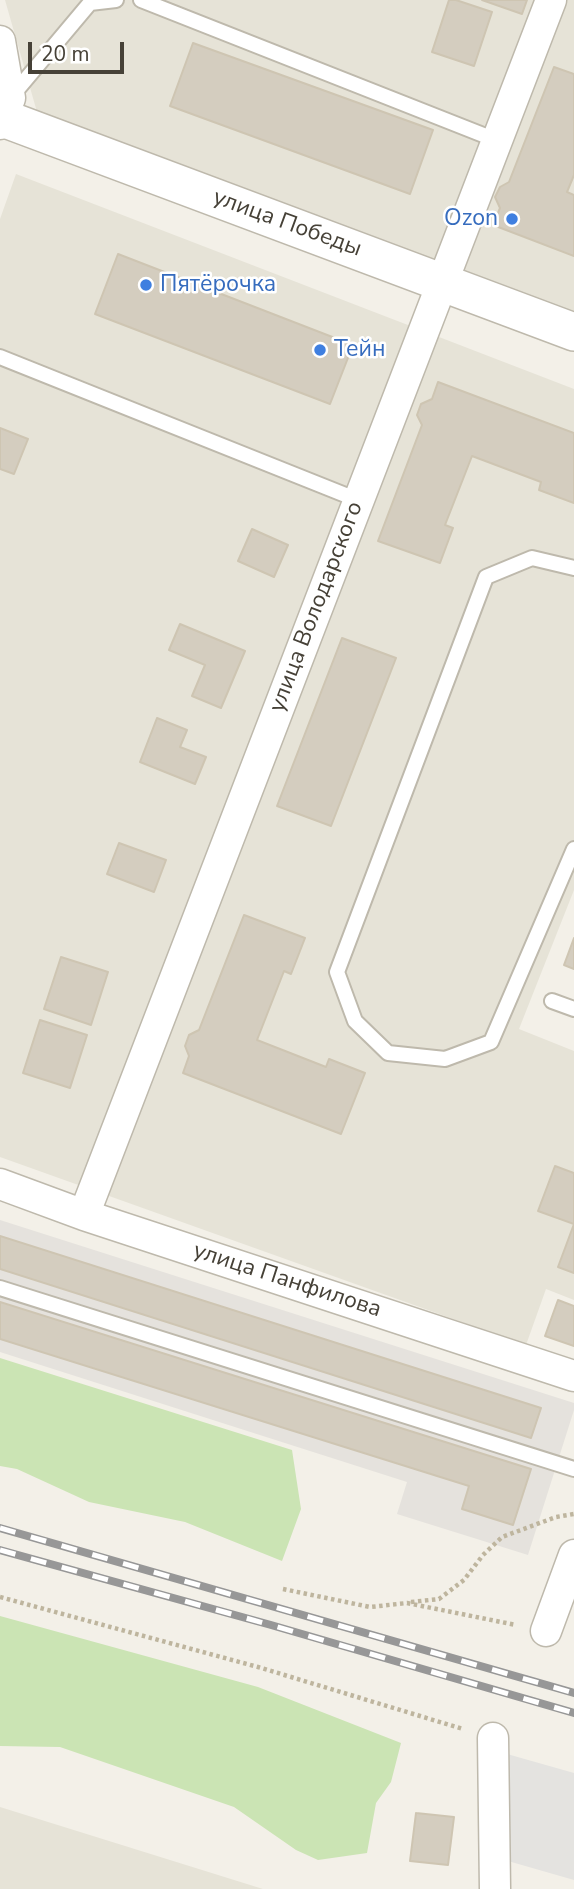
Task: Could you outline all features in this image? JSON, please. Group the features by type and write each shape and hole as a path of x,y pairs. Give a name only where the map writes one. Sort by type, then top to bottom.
{"street":[{"name":"улица Володарского","path":"85,1214 551,0"},
{"path":"0,41 3,114"},
{"name":"улица Победы","path":"3,114 574,332"},
{"name":"улица Панфилова","path":"0,1184 574,1376"},
{"path":"546,1631 574,1555"},
{"path":"493,1738 495,1889"}],"lane":[{"path":"3,114 90,3 116,0"},
{"path":"141,0 496,140"},
{"path":"0,357 358,500"},
{"path":"574,568 532,558 486,577 337,972 355,1021 388,1053 445,1059 491,1042 574,849"},
{"path":"552,1001 574,1009"},
{"path":"0,1288 574,1469"}],"path":[{"path":"283,1589 370,1606 439,1599 464,1580 502,1536 556,1517 574,1514"},
{"path":"0,1597 258,1667 493,1738"},
{"path":"407,1603 546,1631"}],"shaded area":[{"path":"5,0 574,0 574,315 494,282 37,112"},
{"path":"16,174 574,389 574,890 519,1029 574,1051 574,1300 546,1289 526,1345 0,1157 0,219"},
{"path":"0,1220 574,1403 528,1555 397,1514 407,1482 0,1352"},
{"path":"493,1750 574,1773 574,1880 494,1857"},
{"path":"0,1807 263,1889 0,1889"}],"green space":[{"path":"0,1358 292,1450 301,1509 282,1561 185,1522 89,1502 17,1469 0,1466"},
{"path":"0,1616 258,1687 401,1743 391,1782 376,1803 367,1853 318,1860 296,1850 234,1807 60,1747 0,1746"}],"building":[{"path":"449,0 492,12 474,66 432,52"},
{"path":"482,0 527,0 522,14"},
{"path":"193,43 433,130 410,194 170,106"},
{"path":"554,67 574,74 574,175 567,192 574,195 574,256 493,225 500,208 495,197 500,187 509,182"},
{"path":"118,254 353,345 330,404 95,314"},
{"path":"438,382 574,433 574,503 539,490 541,482 472,456 445,525 453,528 440,563 378,541 422,425 417,415 421,404 432,399"},
{"path":"0,428 28,439 14,474 0,469"},
{"path":"252,529 288,545 274,577 238,561"},
{"path":"180,624 245,651 221,708 192,696 205,665 169,650"},
{"path":"342,638 396,658 331,826 277,806"},
{"path":"157,718 187,730 180,747 206,757 195,784 140,762"},
{"path":"119,843 166,860 154,892 107,874"},
{"path":"244,915 305,938 291,974 284,971 257,1040 326,1067 329,1059 365,1073 341,1134 183,1073 189,1056 185,1046 189,1035 199,1030"},
{"path":"574,938 574,969 564,965"},
{"path":"61,957 108,972 91,1025 44,1009"},
{"path":"40,1020 87,1035 70,1088 23,1073"},
{"path":"555,1166 574,1173 574,1224 538,1211"},
{"path":"574,1224 574,1273 558,1267"},
{"path":"0,1236 541,1408 531,1438 0,1269"},
{"path":"558,1300 574,1306 574,1346 545,1336"},
{"path":"0,1302 531,1469 513,1525 462,1509 469,1486 0,1339"},
{"path":"416,1813 454,1817 448,1865 410,1861"}],"railway":[{"path":"0,1528 574,1693"},
{"path":"0,1550 574,1713"}],"place":[{"name":"Ozon","path":"512,219"},
{"name":"Пятёрочка","path":"146,285"},
{"name":"Тейн","path":"320,350"}]}
